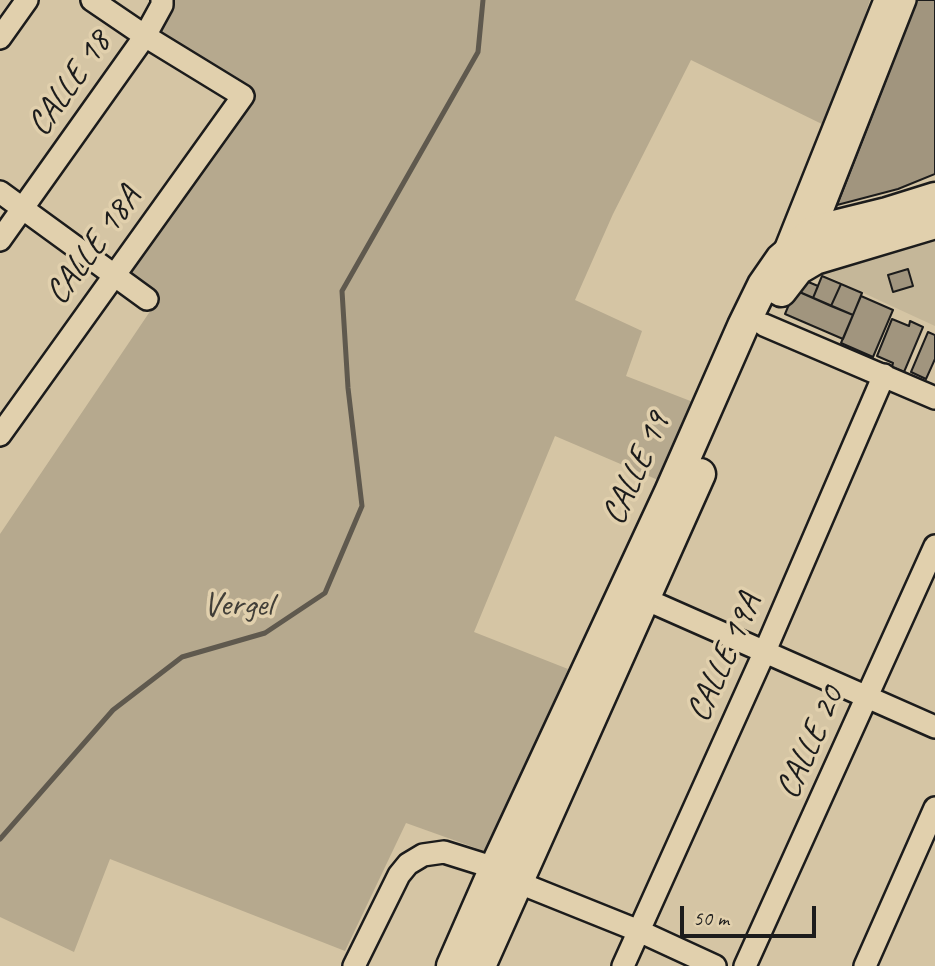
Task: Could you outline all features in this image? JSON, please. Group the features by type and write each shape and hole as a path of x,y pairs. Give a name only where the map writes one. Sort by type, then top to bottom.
{"main road":[{"path":"790,264 814,231 935,198"},
{"path":"790,264 815,260 935,223"},
{"name":"CALLE 19","path":"452,966 506,875 645,598 790,264"},
{"name":"CALLE 19","path":"480,966 506,875 743,326 763,285 790,264"}],"street":[{"path":"0,38 27,0"},
{"path":"92,0 145,36"},
{"name":"CALLE 18","path":"0,240 145,36 162,5 162,0"},
{"name":"CALLE 19","path":"790,264 885,0"},
{"path":"814,231 905,0"},
{"name":"CALLE 18A","path":"0,435 243,96 145,36"},
{"path":"0,192 147,299"},
{"path":"764,325 935,398"},
{"name":"CALLE 19A","path":"623,966 765,651 884,375"},
{"name":"CALLE 20","path":"745,966 935,546"},
{"path":"645,598 935,727"},
{"path":"865,966 935,808"},
{"path":"354,966 399,876 408,864 424,855 444,852 506,875 715,966"}],"shaded area":[{"path":"935,235 935,326 818,272"}],"green space":[{"name":"Vergel","path":"153,0 870,0 828,127 691,60 613,214 575,300 642,331 626,376 693,402 658,480 555,436 474,632 568,669 487,852 406,823 345,951 110,859 74,952 0,917 0,534 159,298 123,273 247,96 158,33"}],"building":[{"path":"914,0 935,0 935,174 898,189 837,205 887,77"},
{"path":"908,269 913,286 893,292 888,275"},
{"path":"822,276 841,284 831,306 813,298"},
{"path":"806,281 818,286 813,298 797,291"},
{"path":"841,284 862,293 853,315 831,306"},
{"path":"795,290 853,315 843,339 785,314"},
{"path":"861,296 893,310 873,357 841,343"},
{"path":"892,319 909,326 910,321 923,327 904,372 892,367 893,363 877,356"},
{"path":"928,332 935,335 935,359 926,379 911,372"}],"waterway":[{"path":"0,839 113,710 182,657 265,633 325,593 362,506 348,388 342,291 478,52 483,0"}]}
